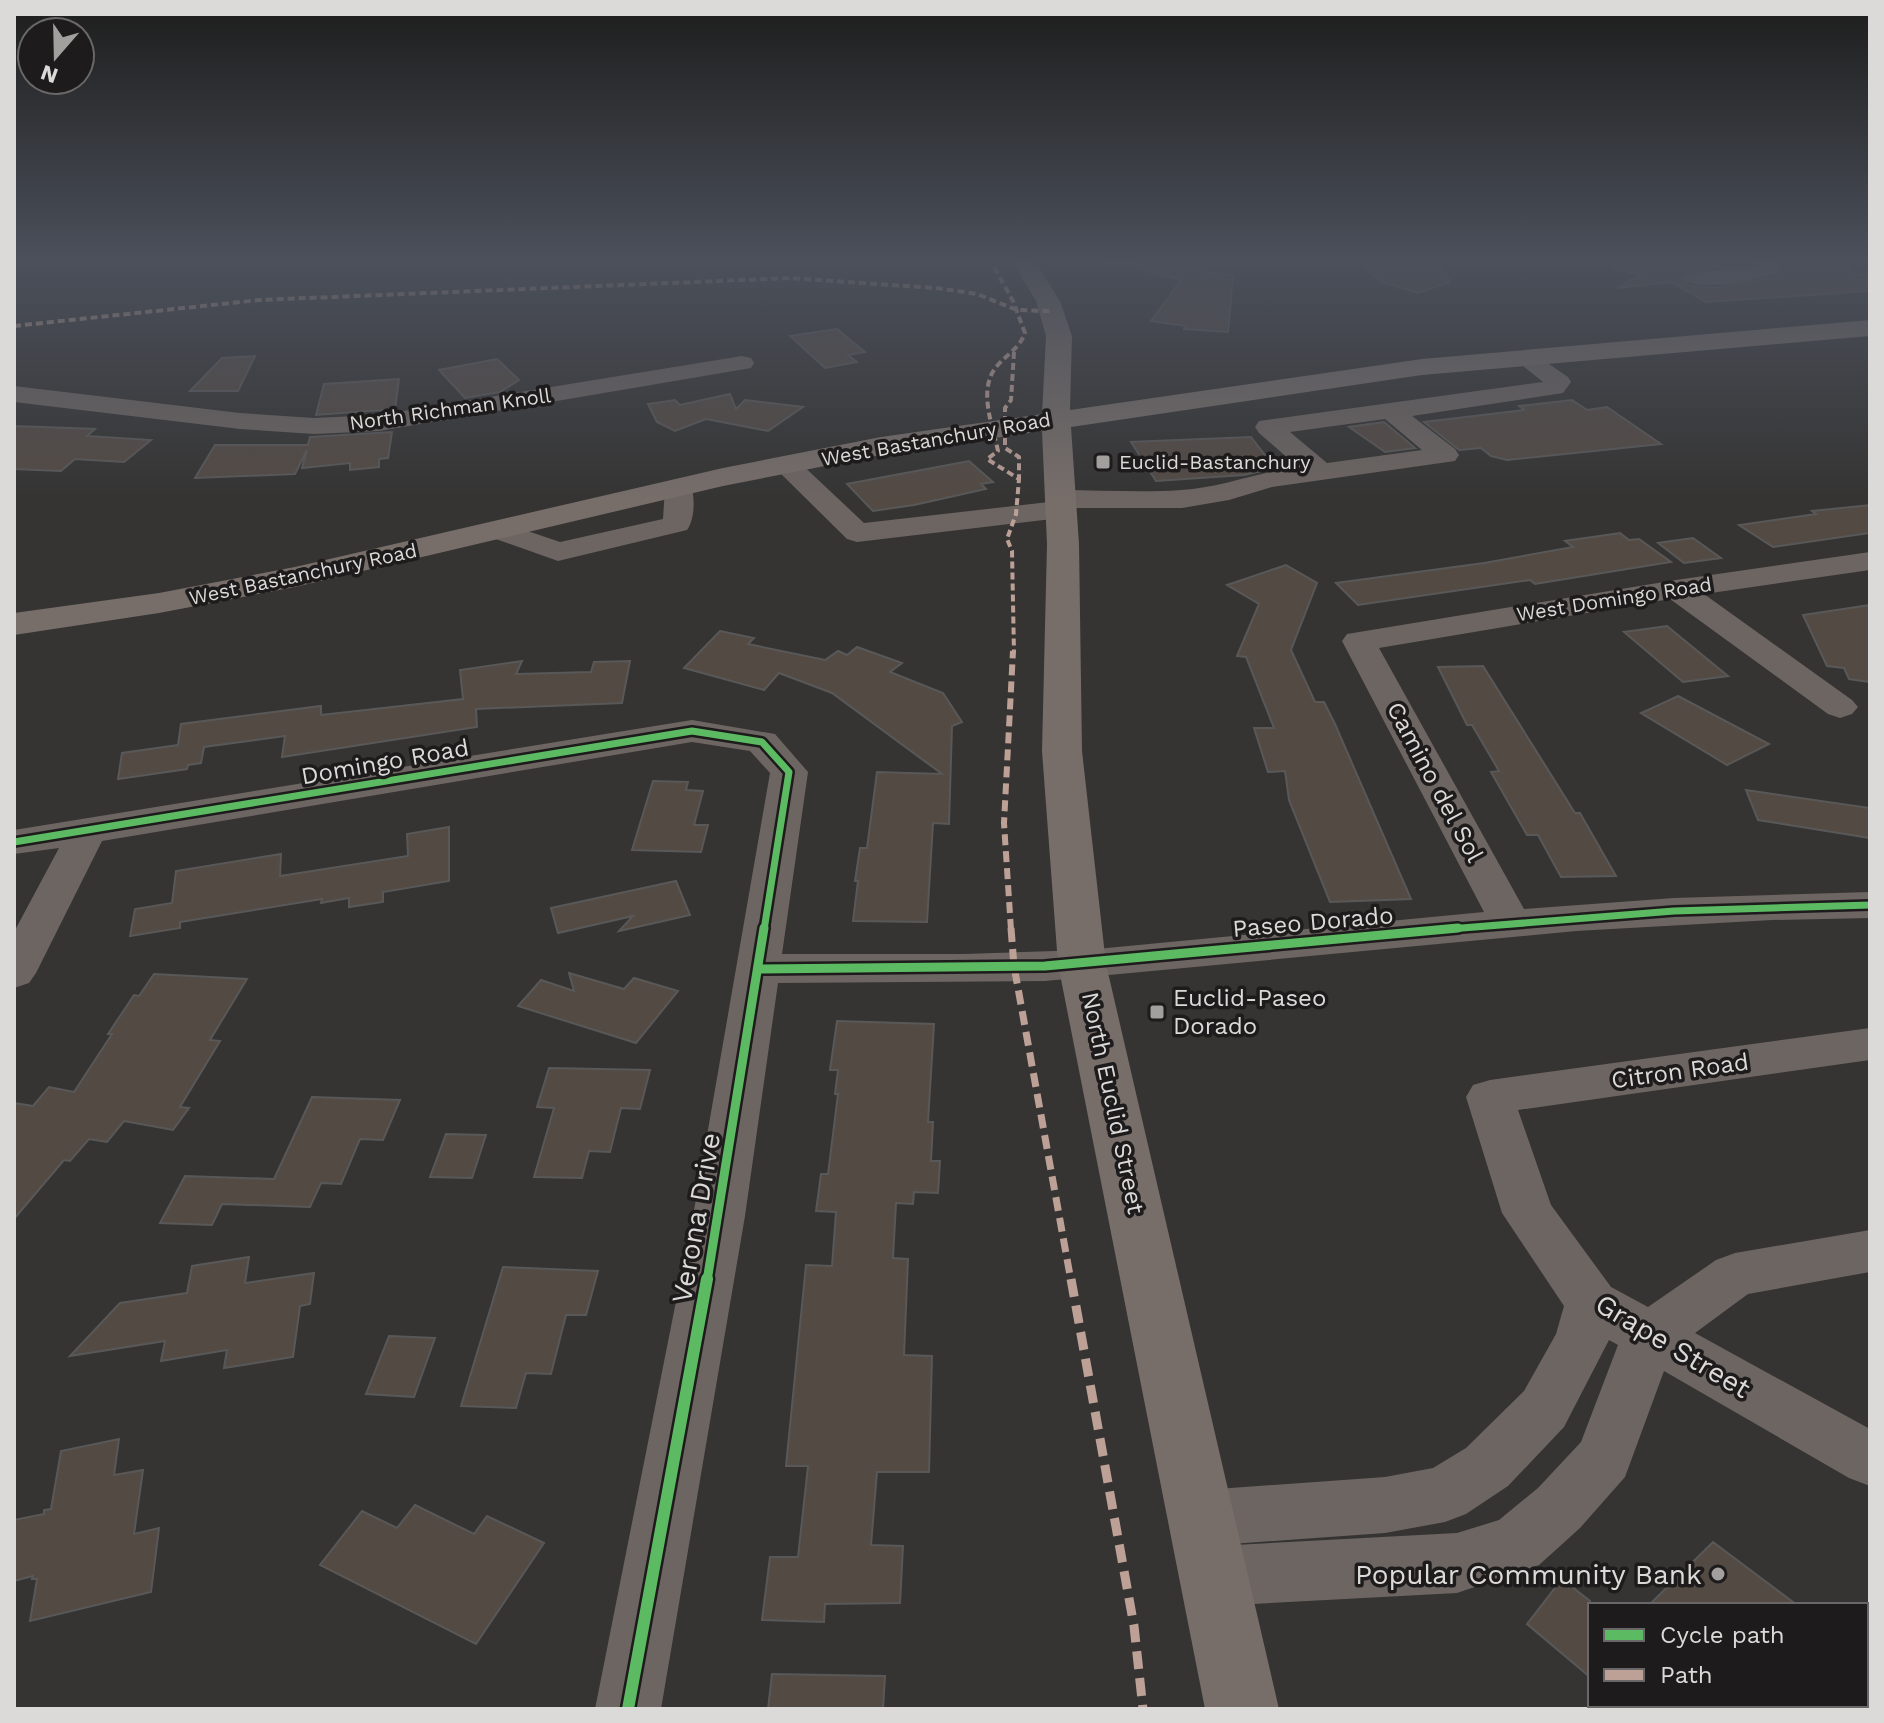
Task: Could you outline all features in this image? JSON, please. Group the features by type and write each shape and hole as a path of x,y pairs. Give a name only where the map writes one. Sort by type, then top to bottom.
{"main road":[{"name":"North Euclid Street","path":"1059,338 1056,419 1061,504 1062,751 1082,964 1242,1709"},
{"name":"West Bastanchury Road","path":"14,624 159,603 295,577 679,488 881,446 1354,376 1750,338"}],"street":[{"path":"1321,472 1268,427 1554,388 1559,382 1525,358"},
{"name":"North Richman Knoll","path":"14,394 240,421 314,426 379,423 742,363"},
{"path":"786,465 857,533 1061,504 1182,499 1229,492 1268,479 1445,455 1390,411"},
{"name":"West Domingo Road","path":"1359,641 1870,561"},
{"path":"1676,589 1840,707"},
{"name":"Camino del Sol","path":"1359,641 1511,923"},
{"name":"Domingo Road","path":"14,842 692,731 762,742"},
{"name":"Verona Drive","path":"628,1709 714,1248 789,772 762,742"},
{"path":"14,973 87,832"},
{"name":"Paseo Dorado","path":"759,969 1082,964 1511,923 1766,905 1870,905"},
{"name":"Citron Road","path":"1490,1097 1870,1044"},
{"name":"Grape Street","path":"1490,1097 1528,1213 1587,1320 1649,1336 1870,1459"},
{"path":"1209,1547 1457,1563 1517,1544 1559,1508 1604,1458 1649,1336 1735,1275 1870,1251"},
{"path":"1209,1547 1385,1505 1445,1494 1487,1467 1544,1409 1587,1320"}],"building":[{"path":"793,338 848,338 865,352 848,355 857,362 825,368"},
{"path":"255,356 238,391 190,391 222,358"},
{"path":"497,359 519,380 500,392 465,398 439,370"},
{"path":"399,379 395,409 316,415 324,384"},
{"path":"730,394 736,409 745,400 803,407 768,431 706,419 675,431 657,422 648,404 675,400 680,405"},
{"path":"1572,400 1587,410 1607,407 1661,444 1507,460 1491,456 1481,448 1459,450 1424,422 1524,410 1519,406"},
{"path":"1384,422 1415,448 1385,452 1349,427"},
{"path":"14,426 95,429 87,436 151,440 124,462 75,459 61,471 14,469"},
{"path":"392,432 388,458 379,459 379,467 350,470 350,463 302,468 307,450 295,474 195,478 215,445 308,445 310,437"},
{"path":"1251,437 1275,468 1244,475 1156,481 1131,442"},
{"path":"969,461 993,482 981,484 986,489 914,505 873,511 847,484"},
{"path":"1870,505 1870,533 1773,547 1739,525 1816,514 1812,511"},
{"path":"1620,533 1629,540 1639,539 1671,562 1535,584 1530,580 1358,605 1336,583 1484,563 1573,547 1565,541"},
{"path":"1693,538 1721,558 1684,563 1658,543"},
{"path":"1286,565 1317,583 1291,650 1315,702 1324,702 1335,724 1411,899 1330,902 1289,800 1285,771 1268,772 1254,728 1274,728 1246,657 1237,656 1259,604 1227,585"},
{"path":"1870,605 1870,682 1849,679 1844,668 1827,666 1803,615"},
{"path":"1667,626 1728,676 1683,682 1624,632"},
{"path":"720,631 754,638 748,644 825,660 838,651 847,655 857,647 902,663 890,672 943,693 962,722 952,726 949,824 933,823 927,922 853,921 858,881 855,881 860,848 867,848 877,772 942,774 832,693 779,673 764,690 684,668"},
{"path":"522,661 516,674 591,672 594,662 630,661 622,703 476,709 477,727 282,757 285,736 204,747 201,763 188,765 187,769 118,779 122,753 178,745 181,724 321,706 321,715 463,699 460,670"},
{"path":"1483,666 1575,813 1580,813 1616,876 1561,877 1538,835 1527,835 1491,772 1499,771 1472,725 1467,725 1438,667"},
{"path":"1678,696 1769,744 1727,765 1641,713"},
{"path":"653,781 688,782 686,790 703,791 694,825 708,825 701,852 632,850"},
{"path":"1746,790 1870,808 1870,838 1758,820"},
{"path":"449,827 449,881 383,892 383,902 349,907 349,898 321,903 322,899 180,922 180,928 130,936 135,909 172,903 176,871 281,854 280,876 408,856 407,834"},
{"path":"676,881 690,915 619,931 633,916 558,933 551,908"},
{"path":"569,973 624,989 634,978 678,991 636,1043 518,1006 541,980 574,991"},
{"path":"154,974 247,979 210,1040 220,1041 180,1107 189,1108 173,1130 124,1121 107,1142 89,1139 70,1161 64,1160 14,1219 14,1103 33,1106 49,1087 74,1092 134,995 139,996"},
{"path":"837,1021 934,1024 928,1122 933,1122 931,1161 940,1161 938,1193 914,1192 913,1204 896,1203 893,1258 908,1259 904,1355 932,1356 929,1472 877,1472 871,1545 903,1546 900,1603 825,1604 824,1622 762,1620 770,1557 798,1557 808,1466 786,1466 806,1265 832,1266 836,1212 816,1211 821,1174 828,1174 838,1094 835,1094 838,1070 830,1070"},
{"path":"549,1068 650,1070 640,1109 621,1108 610,1152 589,1151 582,1178 534,1177 554,1108 537,1107"},
{"path":"312,1097 400,1100 383,1140 360,1139 341,1184 321,1183 310,1207 222,1204 212,1225 160,1223 185,1176 274,1179"},
{"path":"446,1134 486,1135 472,1178 430,1177"},
{"path":"249,1257 245,1283 314,1273 310,1304 300,1306 293,1357 224,1368 227,1350 161,1361 165,1341 70,1356 120,1303 187,1293 192,1266"},
{"path":"503,1267 598,1271 586,1315 566,1315 551,1374 526,1373 516,1408 461,1406"},
{"path":"389,1336 435,1338 414,1397 366,1394"},
{"path":"119,1439 114,1475 143,1470 134,1534 159,1528 151,1592 30,1621 37,1579 32,1579 33,1576 14,1581 14,1520 44,1514 44,1510 51,1509 61,1451"},
{"path":"415,1505 474,1534 487,1516 544,1543 476,1644 320,1565 362,1511 397,1528"},
{"name":"Popular Community Bank","path":"1713,1542 1794,1603 1651,1603"},
{"name":"Popular Community Bank","path":"1562,1579 1590,1601 1588,1675 1527,1624"},
{"path":"772,1674 885,1676 883,1709 768,1709"}],"marked path":[{"path":"1023,338 991,374 987,395 998,451 987,459 1019,479 1016,514 1007,539 1012,551 1014,685 1004,823 1014,966 1134,1626 1143,1709"},
{"path":"1014,352 1011,400 1005,408 1005,448 1019,457 1019,479"}],"cycle path":[{"path":"14,842 692,731 762,742 789,772 719,1216 628,1709"},
{"path":"759,969 964,969 1086,964 1576,918 1674,911 1870,905"}],"place":[{"name":"Euclid-Bastanchury","path":"1103,462"},
{"name":"Euclid-Paseo Dorado","path":"1157,1012"},
{"name":"Popular Community Bank","path":"1718,1574"}]}
